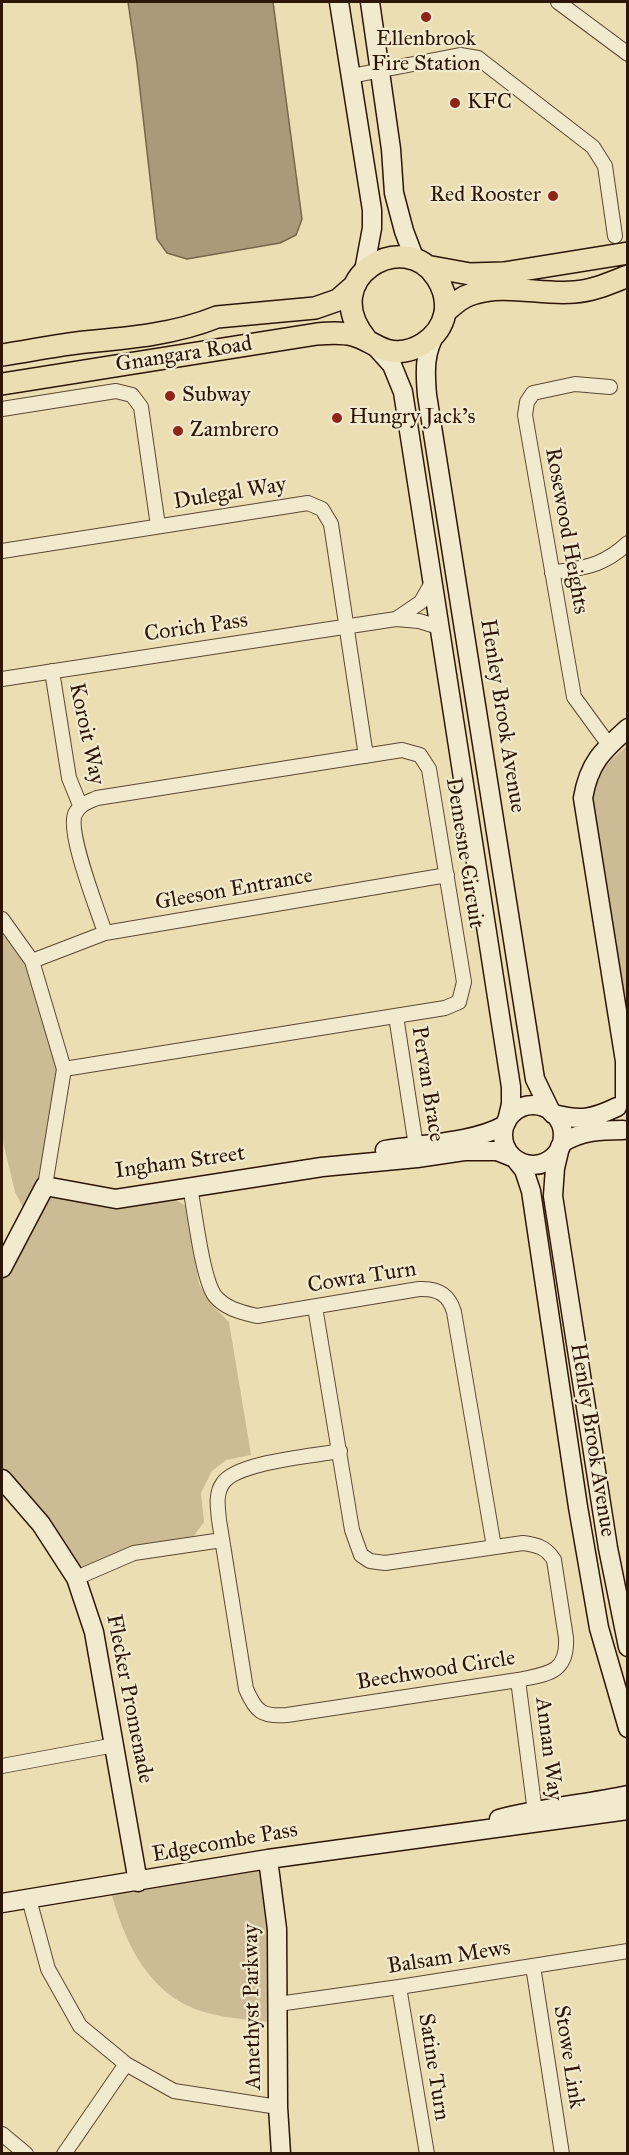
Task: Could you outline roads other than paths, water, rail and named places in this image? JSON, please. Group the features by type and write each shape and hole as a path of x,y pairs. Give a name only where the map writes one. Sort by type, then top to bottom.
{"main road":[{"path":"339,2 372,210 372,228 359,279 351,300 352,315 357,328 392,365 403,392 511,1087 511,1104 504,1142 514,1158 524,1164 541,1164 549,1160 561,1145 575,1135 588,1131 625,1131"},
{"path":"370,2 391,149 394,193 420,263 435,275 442,286 445,299 442,319"},
{"path":"359,279 375,263 388,258 401,257 470,274 495,274 627,254"},
{"path":"370,343 389,351 404,351 424,343 430,339 442,319 465,297 473,293 491,290 575,292 595,288 627,276"},
{"name":"Gnangara Road","path":"2,355 149,336 217,317 315,308 338,300 359,279"},
{"name":"Henley Brook Avenue","path":"442,319 426,354 427,394 535,1079 552,1113"},
{"name":"Gnangara Road","path":"2,384 317,334 344,334 370,343"},
{"path":"625,1131 616,1120 623,1101 626,1065 583,798 592,765 627,728"},
{"path":"506,1123 513,1113 532,1106 542,1107 552,1113 588,1119 623,1101"},
{"path":"552,1113 562,1129 561,1145"},
{"name":"Ingham Street","path":"45,1186 116,1199 417,1151 485,1134 506,1123"},
{"name":"Henley Brook Avenue","path":"561,1145 555,1168 553,1196 608,1548 627,1647"},
{"name":"Ingham Street","path":"417,1151 496,1151 514,1158"},
{"name":"Henley Brook Avenue","path":"514,1158 524,1170 531,1191 598,1628 627,1728"},
{"path":"2,1268 45,1186"},
{"name":"Flecker Promenade","path":"2,1479 41,1524 76,1578 94,1632 138,1882"},
{"name":"Edgecombe Pass","path":"2,1903 268,1859 457,1832 535,1817 627,1795"},
{"name":"Edgecombe Pass","path":"535,1817 627,1810"},
{"name":"Amethyst Parkway","path":"268,1859 278,1929 280,2154"}],"street":[{"path":"558,2 627,54"},
{"path":"351,76 460,55 478,58 593,147 605,166 615,236"},
{"name":"Rosewood Heights","path":"609,745 574,697 525,415 527,402 533,393 575,384 610,387"},
{"path":"2,409 116,391 132,395 141,407 158,526"},
{"name":"Dulegal Way","path":"2,550 308,503 322,509 331,524 366,756"},
{"path":"552,573 595,566 614,556 627,543"},
{"name":"Corich Pass","path":"396,619 421,602 433,581"},
{"name":"Corich Pass","path":"2,679 396,619 420,621 439,627"},
{"name":"Koroit Way","path":"52,671 69,778 80,805"},
{"name":"Demesne Circuit","path":"64,1069 452,1006 459,1002 464,982 429,769 420,755 402,750 97,798 80,805"},
{"path":"80,805 74,816 75,840 105,933"},
{"name":"Gleeson Entrance","path":"32,961 105,933 447,874"},
{"path":"2,919 32,961 64,1069 45,1186"},
{"name":"Pervan Brace","path":"396,1016 417,1151"},
{"name":"Cowra Turn","path":"190,1187 207,1278 216,1296 233,1310 256,1316 429,1288 444,1294 454,1312 494,1547"},
{"name":"Beechwood Circle","path":"315,1307 340,1452 352,1530 361,1555 370,1561 385,1563 523,1543 538,1545 549,1552 554,1560 567,1650 564,1661 557,1669 547,1674 518,1680 287,1716 263,1714 252,1702 246,1689 222,1540 217,1504 218,1492 224,1482 244,1468 340,1452"},
{"path":"76,1578 134,1553 222,1540"},
{"name":"Annan Way","path":"518,1680 535,1817"},
{"path":"2,1766 115,1745"},
{"path":"29,1899 48,1969 80,2026 126,2064 174,2091 278,2107"},
{"name":"Balsam Mews","path":"278,2004 627,1951"},
{"name":"Stowe Link","path":"532,1966 562,2154"},
{"name":"Satine Turn","path":"399,1987 427,2154"},
{"path":"64,2154 126,2064"},
{"path":"2,2134 26,2154"}],"place":[{"name":"Ellenbrook Fire Station","path":"426,17"},
{"name":"KFC","path":"455,103"},
{"name":"Red Rooster","path":"553,196"},
{"name":"Subway","path":"170,396"},
{"name":"Hungry Jack's","path":"337,418"},
{"name":"Zambrero","path":"178,431"}]}
